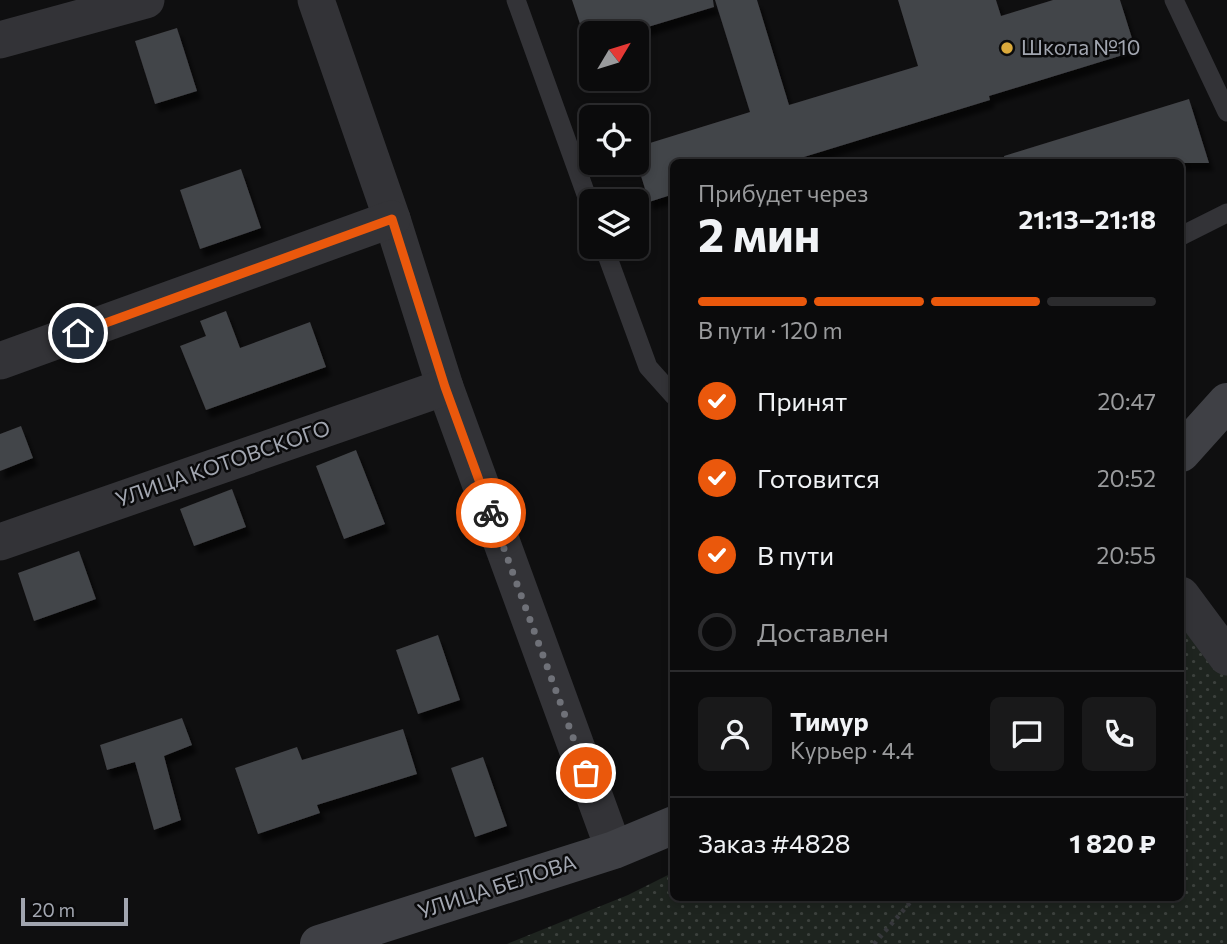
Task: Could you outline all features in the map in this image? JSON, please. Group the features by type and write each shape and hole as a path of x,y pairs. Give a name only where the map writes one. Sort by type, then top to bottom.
{"main road":[{"path":"1184,450 1227,402"},
{"name":"УЛИЦА БЕЛОВА","path":"319,944 614,850 670,827"}],"street":[{"path":"0,40 146,0"},
{"path":"316,0 392,219 445,387 614,850"},
{"path":"0,361 392,219"},
{"name":"УЛИЦА КОТОВСКОГО","path":"0,542 445,387"},
{"path":"1184,599 1227,657"}],"lane":[{"path":"516,0 584,189"},
{"path":"1174,0 1227,112"},
{"path":"1184,234 1227,213"},
{"path":"608,259 648,367 670,392"}],"path":[{"path":"874,944 911,901"}],"shaded area":[{"path":"1184,621 1227,671 1227,944 507,944 628,895 670,874 670,901 1184,901"}],"building":[{"path":"572,0 713,0 714,7 649,27 649,21 579,21"},
{"path":"715,0 757,0 789,105 918,66 898,0 996,0 1001,16 1053,0 1120,0 1136,51 989,96 990,100 804,157 805,159 670,159 670,195 649,202 649,189 645,189 641,175 649,175 649,143 750,112"},
{"path":"177,28 197,91 155,104 135,41"},
{"path":"1189,99 1209,163 1184,163 1184,159 1004,159 1004,156"},
{"path":"241,169 261,228 200,249 180,190"},
{"path":"226,311 240,348 310,322 326,367 206,410 180,346 206,336 200,321"},
{"path":"21,426 33,458 0,471 0,434"},
{"path":"356,450 385,524 344,539 316,466"},
{"path":"232,489 246,527 194,546 180,509"},
{"path":"79,551 96,599 34,621 18,573"},
{"path":"438,635 460,700 418,714 396,650"},
{"path":"182,718 192,745 164,756 181,820 154,830 135,762 107,770 100,745"},
{"path":"403,729 417,774 317,805 320,813 258,834 235,768 297,747 302,760"},
{"path":"483,757 507,826 475,837 451,768"}],"way so far":[{"path":"491,513 586,773"}],"place":[{"name":"Школа №10","path":"1007,48"}],"route":[{"path":"78,333 392,219 445,387 491,513"}]}
